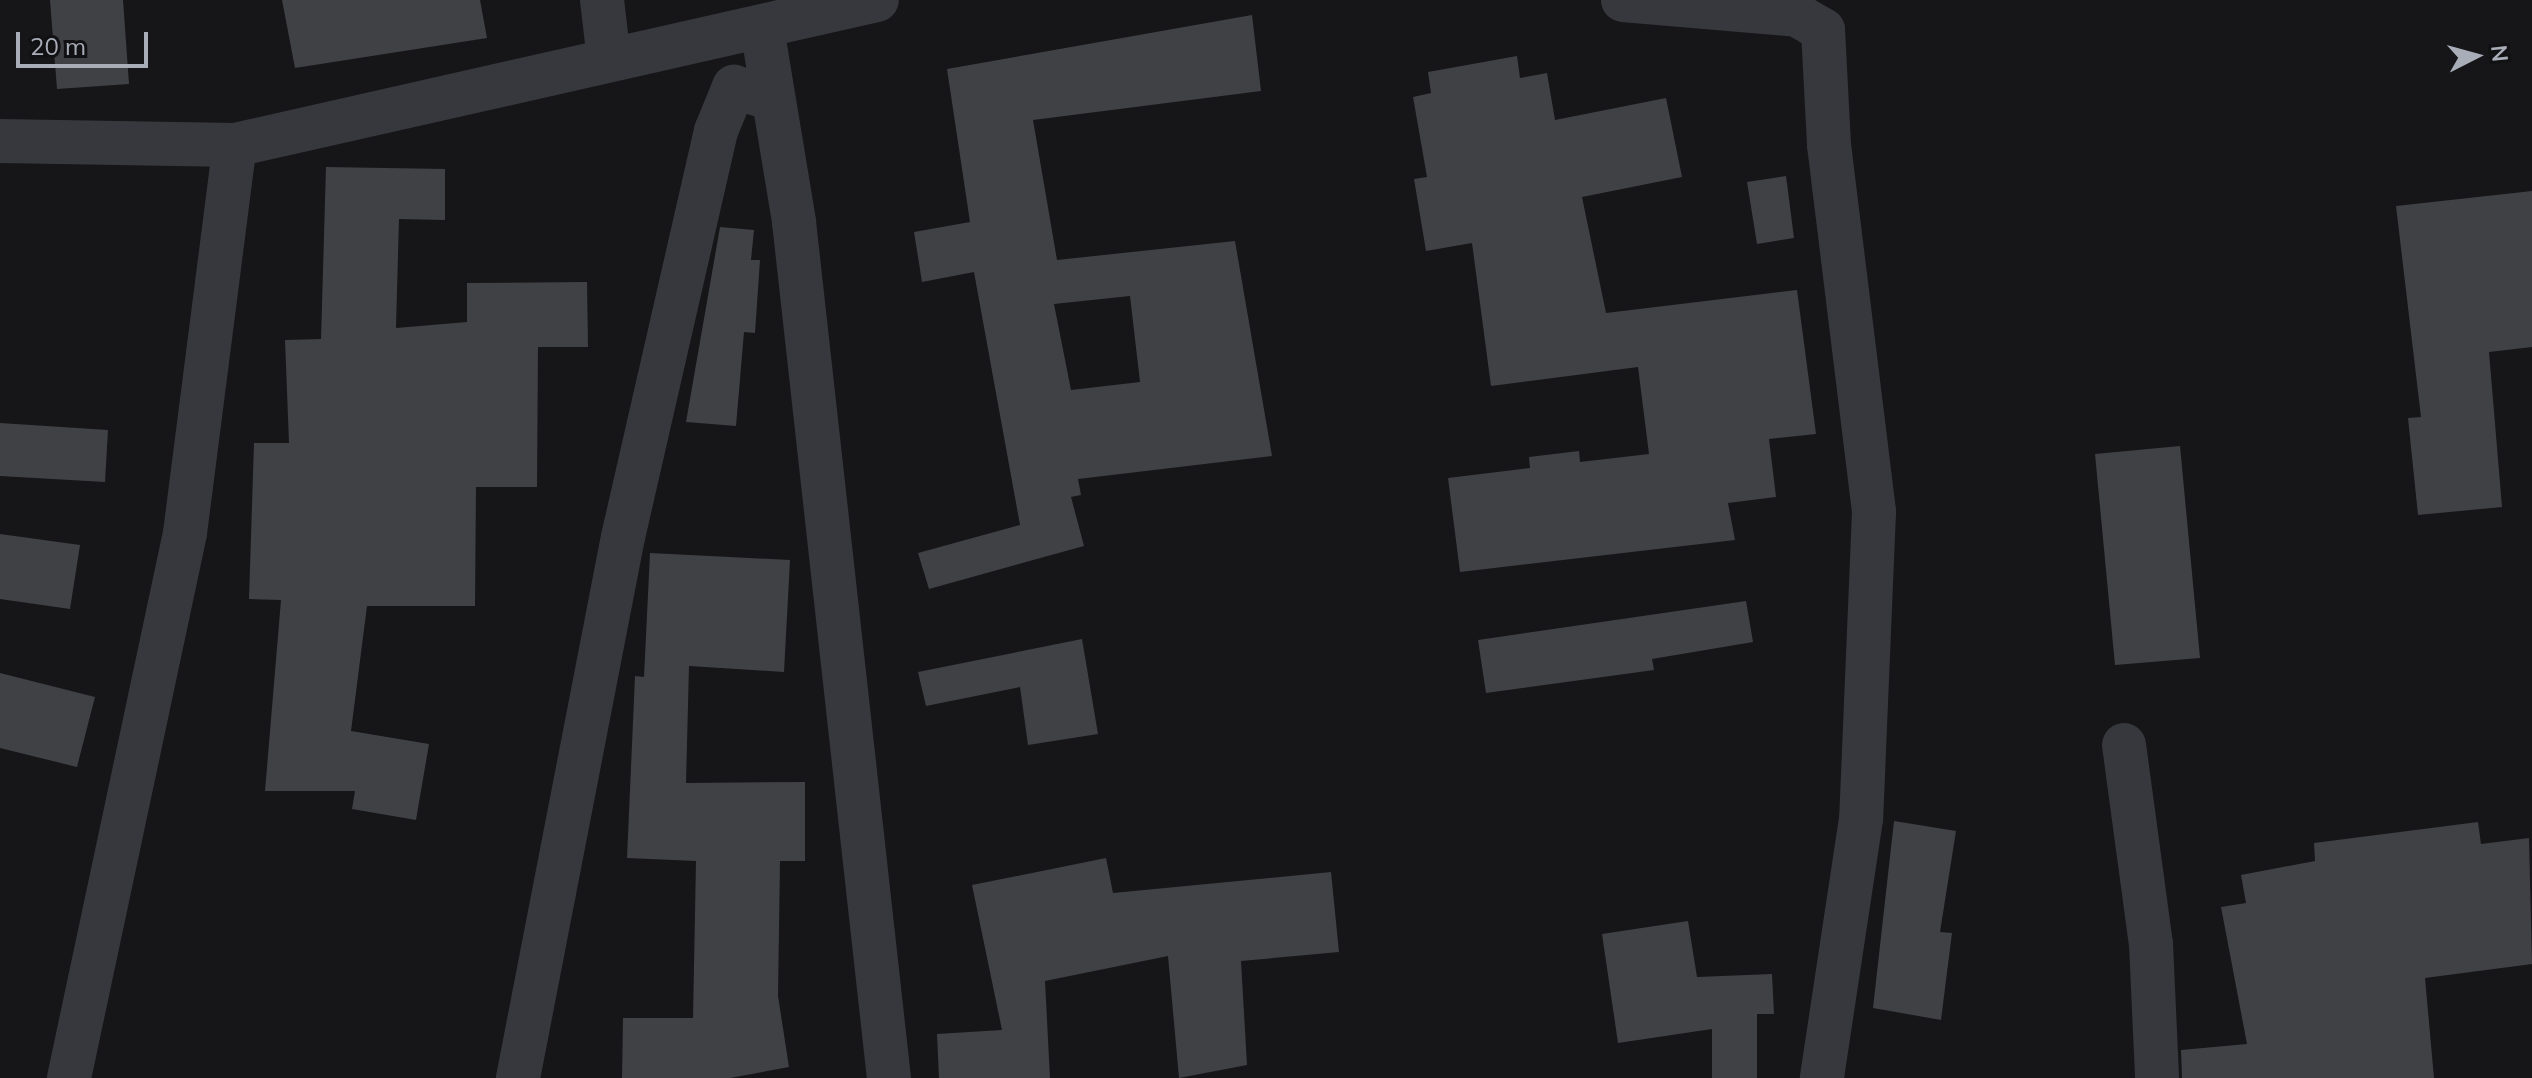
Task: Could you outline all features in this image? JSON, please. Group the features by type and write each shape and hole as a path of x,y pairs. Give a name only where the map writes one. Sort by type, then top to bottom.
{"street":[{"path":"602,0 609,60"},
{"path":"0,141 235,145 430,106 609,60 877,0"},
{"path":"1623,0 1824,15 1829,145 1874,512 1861,819 1822,1078"},
{"path":"762,28 794,222 889,1078"},
{"path":"518,1078 623,537 706,167 734,87 773,99"},
{"path":"69,1078 185,533 235,145"},
{"path":"2124,745 2151,944 2157,1078"}],"building":[{"path":"50,0 123,0 129,84 57,89"},
{"path":"282,0 480,0 487,38 295,68"},
{"path":"1252,15 1261,91 1033,120 1057,260 1235,241 1272,456 1078,479 1081,495 1071,497 1084,546 929,589 918,553 1020,525 974,272 922,282 914,232 970,222 947,69","holes":["1130,296 1140,382 1071,390 1054,304"]},
{"path":"1517,56 1520,78 1547,73 1555,120 1666,98 1682,177 1582,197 1606,313 1797,290 1816,434 1769,439 1776,497 1728,503 1735,540 1460,572 1448,478 1530,468 1529,457 1579,451 1580,462 1649,454 1638,367 1491,386 1472,243 1426,251 1414,179 1427,177 1413,97 1431,93 1428,72"},
{"path":"326,167 445,169 445,220 399,219 396,328 467,322 467,283 587,282 588,347 538,347 537,487 476,487 475,606 367,606 351,731 429,744 416,820 352,809 355,791 265,791 281,600 249,599 254,443 289,443 285,340 321,339"},
{"path":"1786,176 1794,238 1757,244 1747,182"},
{"path":"2532,191 2532,347 2489,352 2502,507 2418,515 2408,418 2421,417 2396,206"},
{"path":"720,227 754,230 751,260 760,260 755,333 744,332 736,426 686,422"},
{"path":"0,423 108,430 105,482 0,476"},
{"path":"2180,446 2200,658 2115,665 2095,454"},
{"path":"0,534 80,545 70,609 0,599"},
{"path":"650,553 790,560 784,672 689,666 686,783 805,782 805,861 780,861 778,996 789,1067 730,1078 622,1078 623,1018 693,1018 696,861 627,858 635,676 644,677"},
{"path":"1746,601 1753,642 1652,659 1654,670 1486,693 1478,640"},
{"path":"1082,639 1098,734 1028,745 1020,687 926,706 918,672"},
{"path":"0,673 95,697 77,767 0,748"},
{"path":"1894,821 1956,831 1940,932 1952,933 1941,1020 1873,1008"},
{"path":"2478,822 2481,844 2529,838 2532,964 2425,978 2434,1078 2182,1078 2181,1050 2247,1044 2221,907 2246,903 2241,875 2315,861 2314,843"},
{"path":"1106,858 1113,893 1331,872 1339,952 1241,961 1247,1065 1179,1078 1168,956 1045,981 1050,1078 939,1078 937,1034 1002,1030 972,885"},
{"path":"1688,921 1697,977 1772,974 1774,1014 1757,1014 1757,1078 1712,1078 1712,1029 1618,1043 1602,934"}]}
